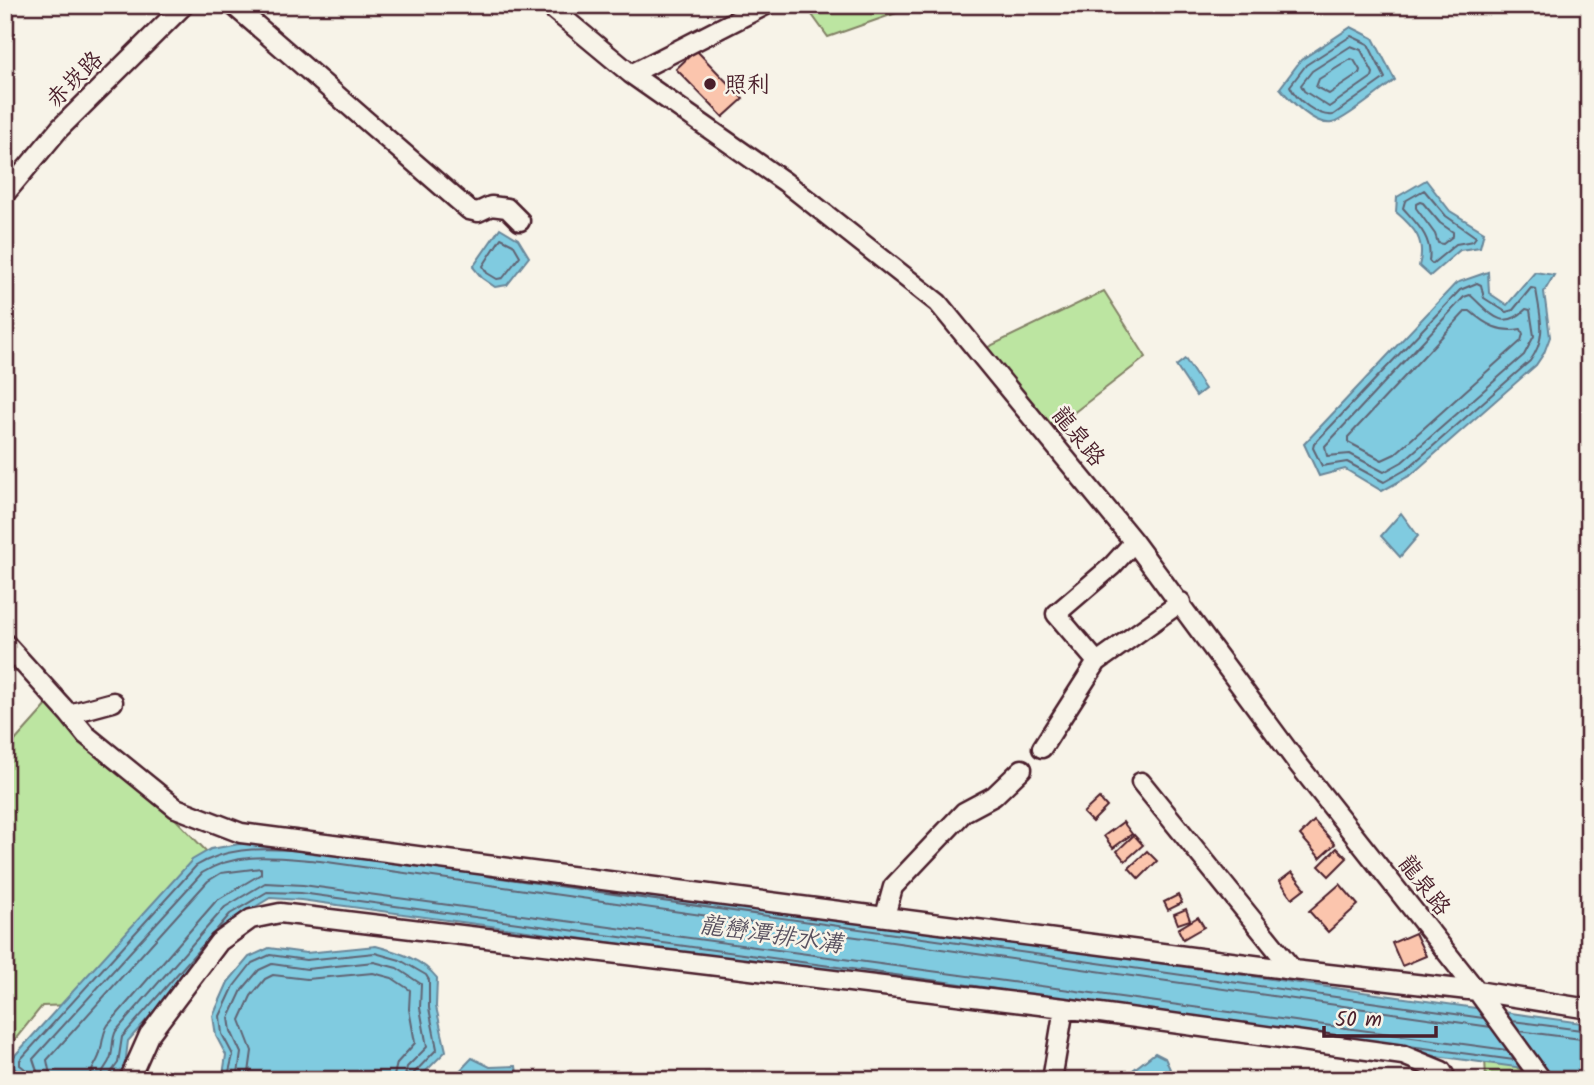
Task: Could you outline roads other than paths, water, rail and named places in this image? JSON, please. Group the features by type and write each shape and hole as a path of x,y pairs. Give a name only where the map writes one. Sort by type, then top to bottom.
{"street":[{"name":"赤崁路","path":"5,194 60,128 184,5"},
{"path":"233,5 469,210 478,212 491,206 507,208 520,221"},
{"name":"龍泉路","path":"548,5 631,74 785,182 939,303 1181,602 1298,764 1478,991 1541,1078"},
{"path":"631,74 766,5"},
{"path":"1097,662 1056,614 1112,566 1134,542"},
{"path":"1042,748 1097,662 1181,602"},
{"path":"5,643 86,735 176,808 242,833 1293,970 1478,991 1589,1009"},
{"path":"69,713 113,702"},
{"path":"885,916 893,887 964,812 993,796 1022,769"},
{"path":"1141,782 1293,970"},
{"path":"129,1080 149,1035 219,942 251,919 280,913 1065,1008 1403,1055 1442,1071 1447,1080"},
{"path":"1052,1080 1065,1008"}],"water":[{"path":"1351,27 1373,38 1395,80 1345,117 1325,123 1303,111 1280,88 1301,60"},
{"path":"1426,180 1450,211 1484,232 1480,247 1460,250 1430,276 1419,266 1421,249 1417,236 1396,212 1397,197"},
{"path":"500,228 518,239 529,257 507,285 495,287 473,267"},
{"path":"1488,272 1489,293 1507,305 1535,272 1554,275 1544,292 1550,337 1536,365 1411,475 1382,491 1345,469 1319,476 1304,444 1456,283"},
{"path":"1185,359 1205,389 1196,396 1176,366"},
{"path":"1401,513 1418,536 1400,557 1381,536"},
{"name":"龍巒潭排水溝","path":"256,841 322,845 1589,1024 1589,1077 301,900 270,898 235,919 128,1041 125,1066 114,1080 28,1080 8,1063 192,860 211,849"},
{"path":"376,946 417,961 437,978 436,1007 446,1051 417,1080 212,1080 223,1075 226,1055 216,1036 213,1016 228,982 249,957 269,948 306,953"},
{"path":"1155,1053 1165,1058 1175,1080 1120,1080"},
{"path":"472,1058 490,1067 516,1066 518,1080 451,1080"}],"place":[{"name":"照利","path":"710,84"}]}
